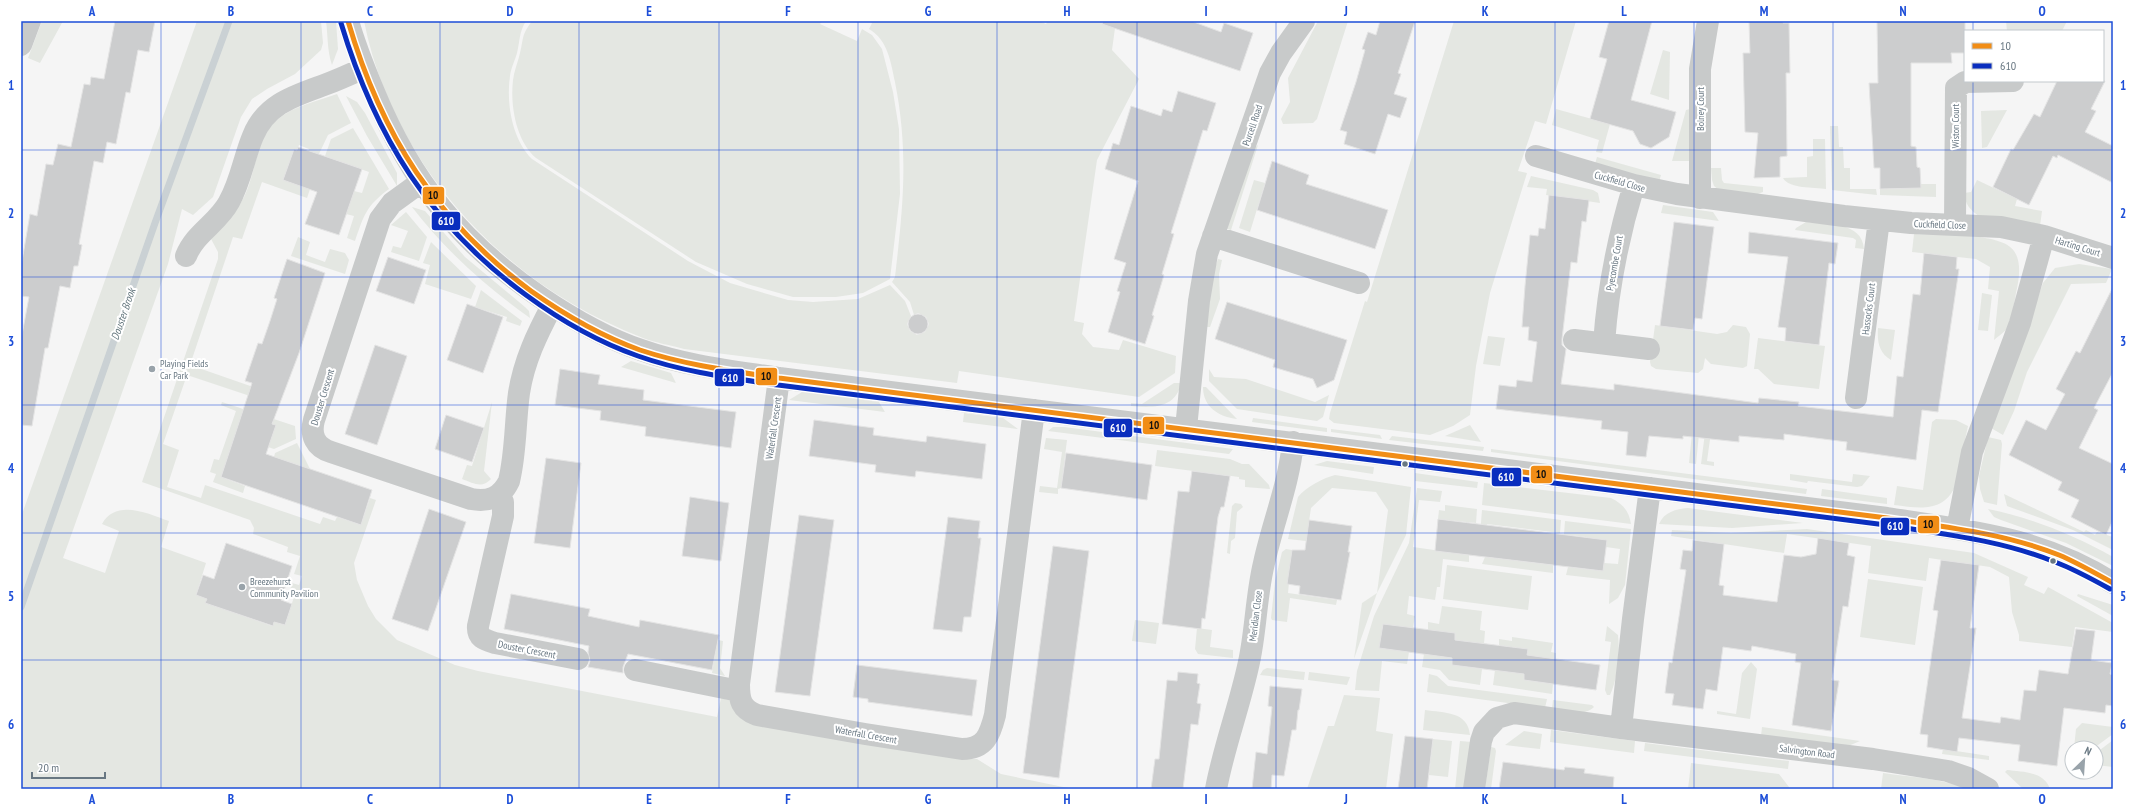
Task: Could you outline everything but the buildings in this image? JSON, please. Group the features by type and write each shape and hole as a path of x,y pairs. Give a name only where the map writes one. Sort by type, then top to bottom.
{"street":[{"path":"21,45 30,21"},
{"path":"348,21 354,43 364,68 399,147 421,182 448,218 474,245 500,268 552,306 610,338 652,354 699,366 780,378 1186,428 1880,517 1957,529 1998,536 2041,548 2080,564 2113,582"},
{"name":"Purcell Road","path":"1186,428 1199,301 1207,254 1270,73 1281,53 1304,21"},
{"name":"Bolney Court","path":"1700,198 1700,69 1708,21"},
{"path":"186,256 197,236 221,215 229,203 236,189 252,137 259,123 267,112 290,98 364,68"},
{"name":"Wiston Court","path":"1955,224 1956,88 1965,82"},
{"name":"Cuckfield Close","path":"1536,156 1634,185 1700,198 1879,220 2006,228 2044,236"},
{"name":"Douster Crescent","path":"421,182 388,208 380,219 315,415 312,434 317,444 326,451 464,496 486,501 499,495 503,502 503,516 478,626 479,636 495,643 578,659"},
{"name":"Pyecombe Court","path":"1604,343 1614,262 1621,229 1634,185"},
{"name":"Hassocks Court","path":"1856,398 1879,220"},
{"path":"1213,236 1359,283"},
{"path":"1957,529 1972,452 2020,323 2044,236"},
{"name":"Harting Court","path":"2044,236 2113,258"},
{"path":"499,495 506,486 510,475 519,394 528,357 536,336 552,306"},
{"path":"1574,340 1649,349"},
{"name":"Waterfall Crescent","path":"780,378 739,691 740,700 743,707 757,715 962,749 976,748 985,742 992,728 997,701 1034,410"},
{"name":"Meridian Close","path":"1216,789 1220,768 1242,695 1250,659 1259,585 1287,482 1293,442"},
{"path":"1621,728 1650,488"},
{"path":"635,670 739,691"},
{"name":"Salvington Road","path":"1474,789 1481,741 1487,728 1497,718 1514,713 1621,728 1873,759 1948,771 1968,778 1988,789"}],"shaded area":[{"path":"42,21 63,21 40,63 28,58"},
{"path":"197,21 321,21 323,43 321,50 295,74 252,99 241,117 213,197 193,215 182,209 168,264 63,558 105,573 119,531 102,524 108,516 116,512 133,510 143,512 169,521 161,547 206,563 196,595 207,599 206,603 272,626 274,622 285,625 294,597 289,594 292,583 299,585 302,576 294,574 300,556 287,552 288,547 253,534 254,528 250,520 142,482 218,259 218,252 210,237 233,214 241,203 248,187 265,135 278,119 284,114 306,104 337,94 351,123 328,135 317,158 307,154 309,149 299,145 297,150 294,149 283,180 310,189 307,198 262,182 242,239 233,237 190,365 259,389 256,398 187,375 163,444 179,450 167,487 201,498 205,485 320,524 323,517 335,521 337,517 361,525 370,498 376,500 354,563 357,580 368,606 376,619 397,640 455,665 478,671 717,717 721,698 959,759 977,759 1001,774 1073,789 21,789 21,517"},
{"path":"326,21 336,21 338,49 332,65 328,48"},
{"path":"364,21 526,21 521,33 511,73 509,98 515,131 525,151 532,159 688,261 730,283 788,300 813,302 858,299 890,285 905,301 911,316 907,324 910,331 917,335 925,332 929,324 926,317 918,313 914,315 910,302 892,282 895,277 902,203 902,133 895,82 888,52 881,39 869,29 872,23 870,21 1039,21 1046,24 1048,21 1116,21 1112,50 1139,79 1097,160 1074,321 1084,323 1082,334 1093,347 1119,350 1123,340 1176,356 1175,373 1139,397 959,371 957,383 684,349 643,338 593,315 546,287 502,253 463,215 429,172 401,125 379,74"},
{"path":"532,21 822,21 820,24 857,41 862,29 872,35 882,49 893,92 899,129 900,194 890,279 863,293 836,297 793,297 747,284 696,262 536,158 529,151 519,132 514,111 512,90 514,73 524,33"},
{"path":"1318,21 1348,21 1317,119 1313,123 1283,124 1281,119 1290,102 1288,78"},
{"path":"1454,21 1576,21 1546,124 1535,121 1518,171 1527,173 1490,293 1476,366 1470,415 1453,426 1430,435 1334,423 1329,419 1330,413 1365,301 1367,302"},
{"path":"2006,21 2067,21 2062,30 2007,30"},
{"path":"1663,50 1670,52 1669,100 1650,94"},
{"path":"346,96 357,102 365,113 397,173 397,186 367,136"},
{"path":"1556,109 1610,124 1602,153 1596,152 1599,140 1552,125"},
{"path":"1690,109 1691,161 1672,161 1686,110"},
{"path":"2007,110 1987,147 1982,148 1981,111"},
{"path":"1830,126 1838,126 1839,147 1843,147 1844,168 1850,168 1850,189 1876,189 1877,195 1832,190"},
{"path":"353,128 389,189 375,201 367,212 355,241 347,238 354,216 346,214 354,191 362,193 369,172 325,156 331,139"},
{"path":"1813,139 1825,139 1826,189 1796,186 1786,182 1783,178 1807,177 1807,157 1813,156"},
{"path":"1258,145 1231,230 1227,229 1252,150"},
{"path":"1597,157 1661,175 1659,182 1595,164"},
{"path":"1711,168 1721,168 1722,180 1724,183 1763,187 1763,192 1755,195 1719,190 1714,186"},
{"path":"1531,176 1593,190 1598,193 1600,203 1546,195 1547,189 1527,187"},
{"path":"1254,180 1265,183 1250,232 1239,228"},
{"path":"1977,180 2017,199 2015,206 2042,211 2040,226 1979,216 1976,214 1967,204 1964,193 1971,192"},
{"path":"1921,184 1936,184 1936,197 1880,195 1880,189 1921,188"},
{"path":"1663,205 1713,212 1719,221 1661,213"},
{"path":"412,207 425,211 465,257 529,311 530,318 497,293 452,253"},
{"path":"406,212 427,237 419,261 391,252 393,246 401,248 408,231 391,225"},
{"path":"1806,222 1833,224 1850,229 1857,233 1862,240 1864,249 1855,248 1856,240 1853,238 1795,230"},
{"path":"1914,234 1968,236 1996,240 2007,245 2014,251 2018,260 2019,277 2011,318 2006,330 1994,340 1999,291 1988,289 1990,267 1976,259 1912,252"},
{"path":"298,237 310,242 306,255 325,262 330,249 345,253 349,260 345,274 291,256"},
{"path":"431,242 476,286 471,299 425,284 430,265 423,263"},
{"path":"1218,259 1222,260 1219,274 1220,299 1210,327 1206,327 1213,273"},
{"path":"2079,264 2112,269 2106,283 2071,284 2027,372 2014,411 2003,435 1991,428 2043,283 2055,268"},
{"path":"481,290 522,321 520,326 506,321 507,317 475,307"},
{"path":"1982,293 1992,295 1988,331 1978,330"},
{"path":"1655,325 1717,334 1727,332 1733,325 1746,327 1750,334 1747,366 1743,368 1711,364 1705,358 1703,369 1698,373 1656,369 1651,366 1650,362"},
{"path":"1878,328 1895,330 1891,360 1881,350 1878,338"},
{"path":"1488,336 1505,338 1500,366 1483,364"},
{"path":"1758,338 1825,346 1819,389 1774,384 1758,369 1754,369"},
{"path":"631,361 671,373 676,383 621,367"},
{"path":"1209,369 1214,377 1246,379 1315,402 1329,395 1323,417 1317,421 1237,409 1209,381"},
{"path":"1174,383 1181,383 1174,398 1168,402 1162,405 1147,407 1131,406 1131,403 1142,404"},
{"path":"1203,387 1206,387 1237,419 1224,416 1213,410 1206,400"},
{"path":"802,392 879,402 885,412 789,400"},
{"path":"222,402 295,426 296,439 274,449 268,447 242,414 221,477 245,486 243,493 213,482 216,474 210,472 214,459 219,460 236,411 221,405"},
{"path":"492,402 484,471 491,479 484,484 477,484 462,479 467,465 472,466"},
{"path":"964,413 1003,418 1018,429 963,422"},
{"path":"1253,418 1327,428 1327,432 1252,422"},
{"path":"1936,419 1956,420 1968,426 1955,487 1944,501 1937,505 1929,507 1912,507 1894,505 1897,486 1923,490 1932,422"},
{"path":"1693,423 1700,424 1696,464 1689,463"},
{"path":"1470,425 1481,442 1445,436"},
{"path":"1706,425 1712,425 1707,461 1714,462 1714,466 1701,464"},
{"path":"1053,427 1064,427 1233,449 1229,454 1048,431"},
{"path":"1331,429 1380,435 1382,439 1331,432"},
{"path":"1392,436 1484,447 1483,451 1389,440"},
{"path":"1988,437 2001,440 2002,444 1997,505 1984,502 1980,489 1979,476"},
{"path":"1046,438 1067,440 1061,488 1058,489 1058,494 1039,492 1040,486 1057,488 1062,452 1044,449"},
{"path":"297,443 310,469 274,457 275,453"},
{"path":"1491,449 1807,489 1806,494 1491,452"},
{"path":"1157,450 1230,459 1242,464 1249,464 1269,485 1270,489 1245,487 1245,480 1239,479 1239,477 1155,466"},
{"path":"1327,461 1374,467 1373,474 1314,465"},
{"path":"1415,473 1478,482 1477,488 1415,481"},
{"path":"1790,474 1852,482 1853,474 1870,476 1862,486 1857,487 1808,481 1807,483 1790,480"},
{"path":"1335,475 1411,487 1406,535 1377,593 1388,510 1376,492 1332,488 1311,508 1306,541 1288,539 1298,497 1315,483"},
{"path":"1484,483 1611,498 1625,508 1629,515 1631,524 1482,505"},
{"path":"1417,488 1442,491 1440,502 1419,500 1413,547 1469,555 1469,562 1443,559 1440,587 1437,587 1435,600 1409,596 1407,614 1415,616 1413,628 1383,624 1380,648 1409,652 1407,664 1382,661 1379,691 1355,690 1357,671 1374,616 1409,543"},
{"path":"1822,489 1887,498 1887,504 1821,496"},
{"path":"2004,494 2084,532 2086,530 2095,535 2097,532 2113,537 2113,550 2073,530 2007,506"},
{"path":"1235,503 1241,504 1243,507 1237,512 1235,538 1231,541 1230,554 1227,553 1232,506"},
{"path":"1445,505 1477,509 1476,523 1438,519 1439,510 1445,511"},
{"path":"1688,508 1803,523 1732,528 1659,524 1667,514 1679,509"},
{"path":"1988,509 2037,522 2083,541 2113,557 2113,566 2066,543 1994,517"},
{"path":"1482,510 1561,520 1560,533 1487,524 1485,536 1480,535"},
{"path":"1565,521 1631,529 1625,585 1618,598 1609,604 1610,580 1566,575 1568,567 1603,571 1604,563 1618,564 1620,549 1606,547 1606,540 1571,535 1563,547"},
{"path":"1807,529 1974,553 2028,577 2024,585 2044,594 2048,587 2113,623 2113,632 2075,627 2072,647 2019,641 2019,635 2012,612 2009,577 1990,567 1929,558 1926,581 1868,573 1871,546 1787,534 1784,553 1671,536 1672,530 1731,533"},
{"path":"1286,549 1292,550 1288,593 1337,600 1336,605 1290,598 1287,622 1272,620 1275,581 1282,552"},
{"path":"1485,557 1553,565 1553,573 1482,564"},
{"path":"1447,565 1532,576 1528,610 1443,599"},
{"path":"1868,579 1923,587 1915,645 1860,637"},
{"path":"1377,593 1354,659 1362,603"},
{"path":"2078,594 2113,605 2113,616 2077,596"},
{"path":"1442,606 1482,611 1480,630 1485,631 1484,644 1455,640 1455,633 1428,630 1428,622 1439,624"},
{"path":"1135,620 1159,623 1156,644 1132,641"},
{"path":"1607,626 1618,635 1619,642 1617,673 1610,695 1607,695 1605,690 1611,642 1605,641"},
{"path":"1197,628 1212,630 1210,647 1233,650 1233,658 1198,654 1195,649"},
{"path":"1512,637 1553,643 1551,652 1556,653 1556,659 1527,655 1528,650 1499,645 1499,639 1512,641"},
{"path":"718,640 723,641 720,668 725,676 712,673"},
{"path":"1424,654 1452,658 1452,665 1482,669 1480,685 1449,680 1440,670 1422,667"},
{"path":"1751,662 1757,669 1750,719 1717,714 1717,711 1736,714 1742,673"},
{"path":"1267,668 1305,672 1304,680 1260,675 1263,670"},
{"path":"1495,670 1524,674 1524,680 1553,684 1552,694 1493,685"},
{"path":"1309,672 1350,677 1347,685 1308,680"},
{"path":"1429,674 1437,676 1448,686 1547,699 1545,708 1427,692"},
{"path":"1344,695 1380,698 1376,731 1393,734 1386,789 1307,789 1328,726 1334,726"},
{"path":"1553,700 1592,705 1594,707 1580,713 1563,711 1552,709"},
{"path":"1425,710 1447,713 1460,717 1465,721 1470,735 1423,730"},
{"path":"2082,723 2113,727 2113,734 2104,741 2075,740 2076,729"},
{"path":"1762,727 1860,741 1846,747 1761,736"},
{"path":"1551,730 1635,741 1634,753 1550,742"},
{"path":"1524,731 1542,734 1540,749 1505,745"},
{"path":"1433,739 1452,741 1448,777 1429,775"},
{"path":"2113,740 2113,767 2104,766 2104,747"},
{"path":"1460,741 1472,742 1466,789 1455,789"},
{"path":"1645,743 1789,761 1788,769 1644,751"},
{"path":"1491,747 1495,748 1496,751 1491,789 1485,789"},
{"path":"1943,749 1989,756 1989,760 1942,754"},
{"path":"1691,763 1779,774 1789,787 1788,789 1688,789"},
{"path":"2007,770 2026,772 2038,776 2047,783 2050,789 2023,789 2005,772"},
{"path":"1883,773 1947,782 1967,789 1881,789"}],"waterway":[{"name":"Douster Brook","path":"21,607 155,223 229,21"}],"transit line":[{"name":"10","path":"348,21 361,62 377,101 395,138 416,172 440,205 467,235 497,264 531,291 570,317 597,332 640,350 691,364 779,378 1887,518 1952,528 1996,536 2038,547 2073,561 2113,583"},
{"name":"610","path":"341,23 355,64 371,103 389,140 410,175 434,208 461,239 492,268 552,313 580,330 608,344 655,362 707,374 778,385 1929,531 1993,543 2035,554 2069,568 2110,589"}],"place":[{"name":"Playing Fields Car Park","path":"152,369"},
{"name":"Breezehurst Community Pavilion","path":"242,587"}]}
